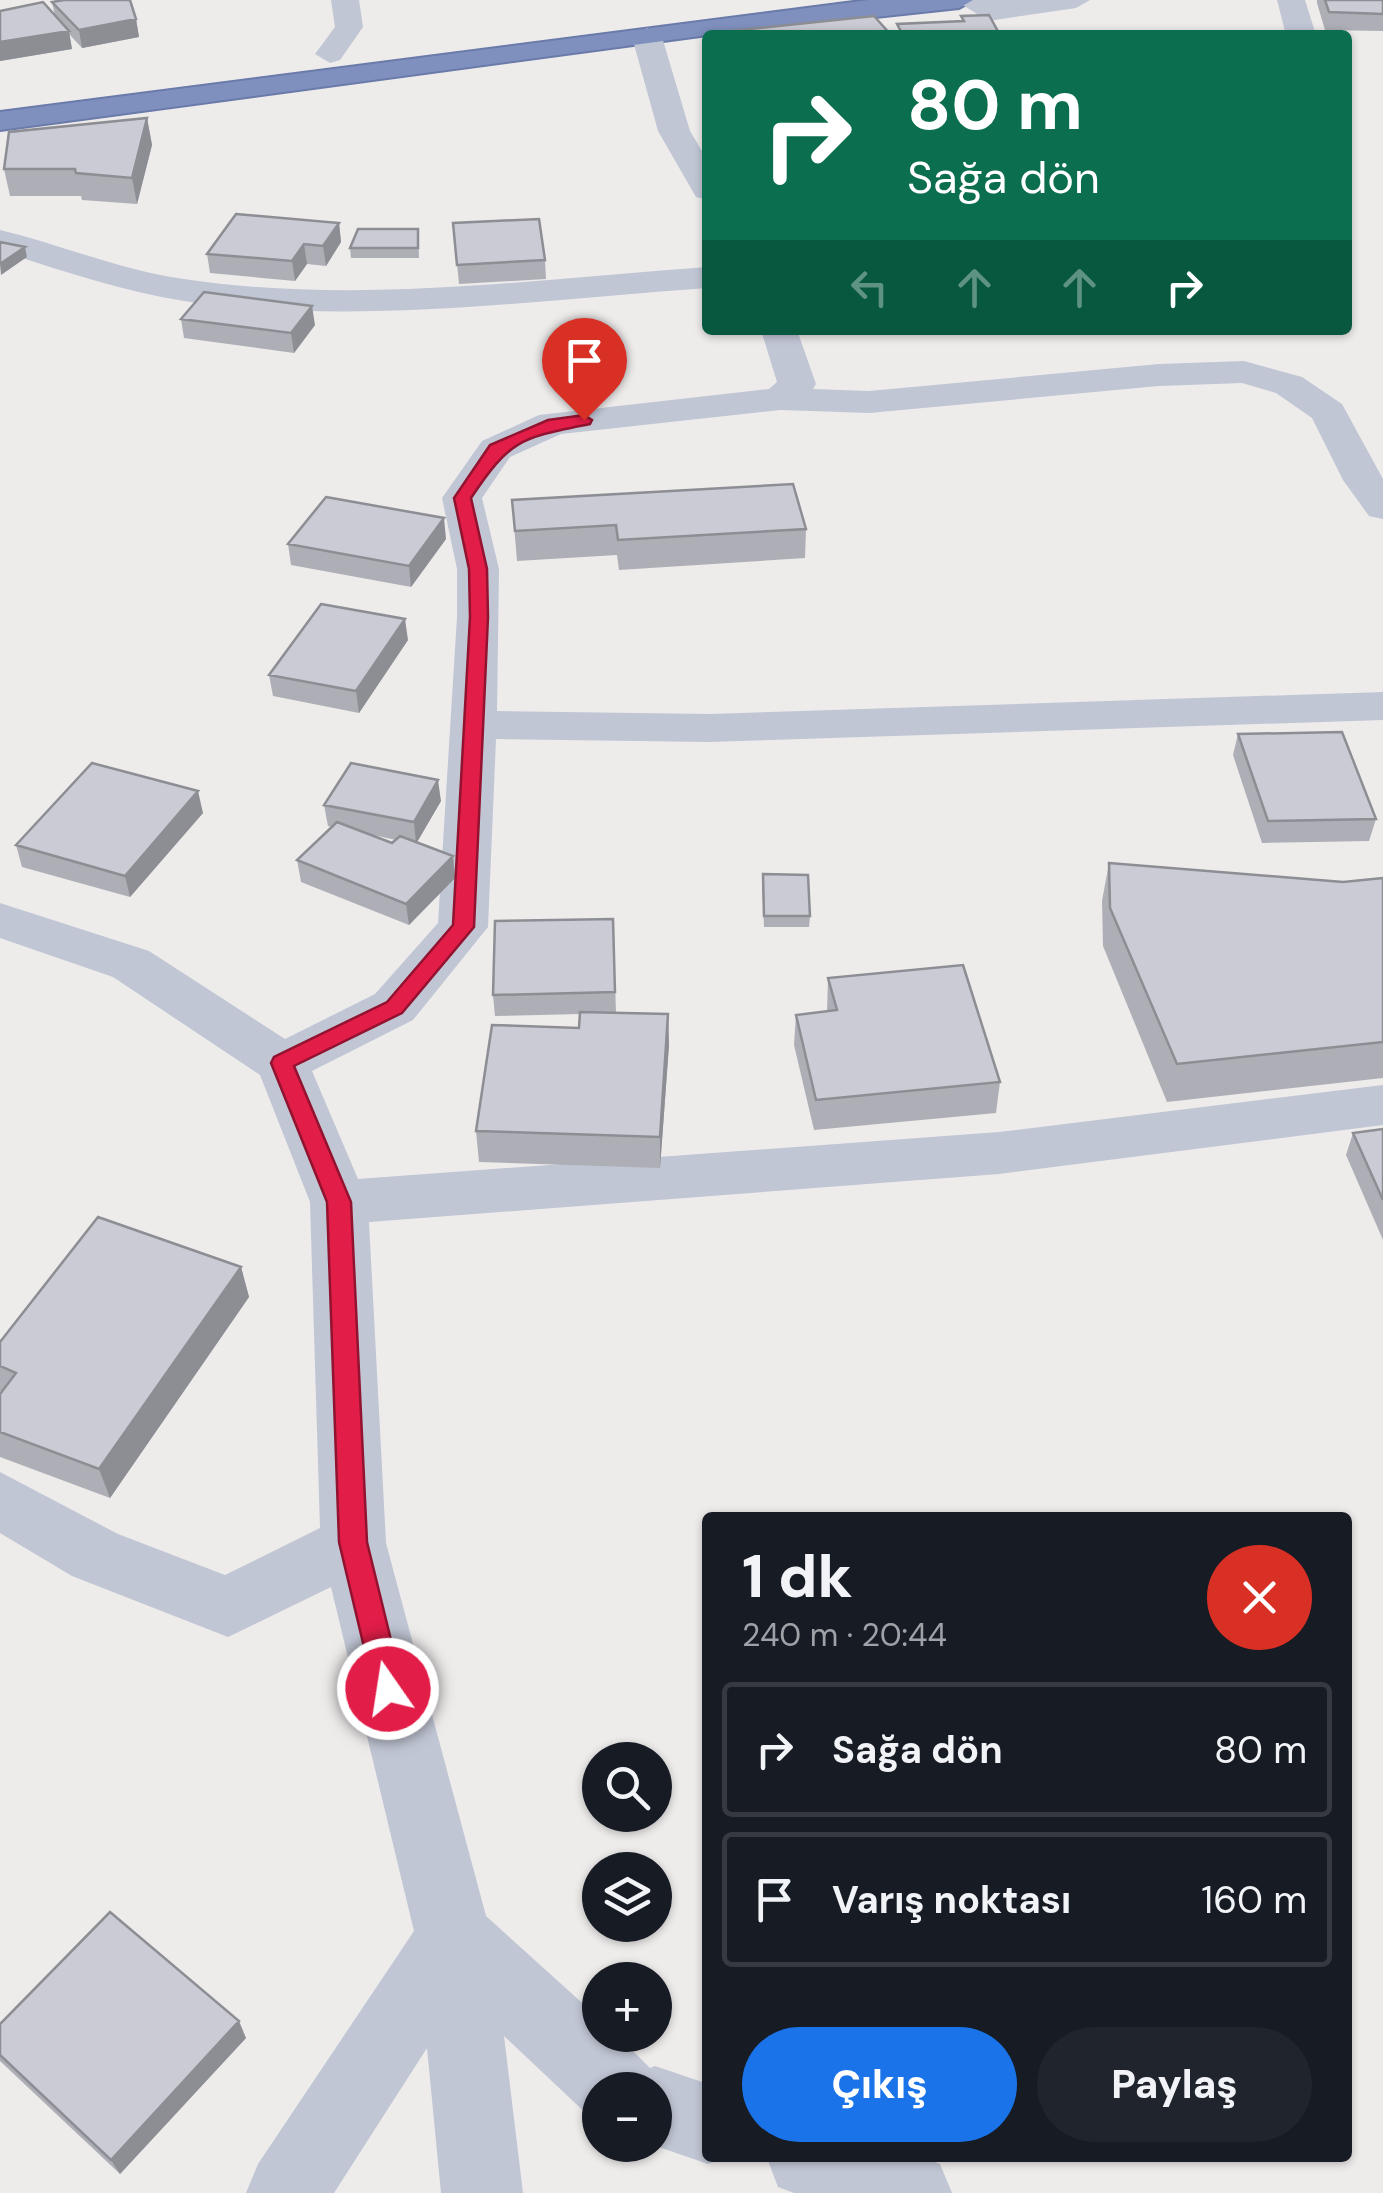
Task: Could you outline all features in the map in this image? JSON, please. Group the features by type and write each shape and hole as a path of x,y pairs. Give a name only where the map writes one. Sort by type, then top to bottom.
{"highway":[{"path":"0,98 760,0"},
{"path":"0,121 801,15 960,0"}],"street":[{"path":"330,54 349,26 345,0"},
{"path":"969,0 988,12 1076,0"},
{"path":"1291,0 1300,30"},
{"path":"647,37 674,131 702,180"},
{"path":"0,240 110,274 185,290 347,301 702,277"},
{"path":"780,399 797,384 781,335"},
{"path":"282,1063 394,1007 463,927 476,725 478,569 462,498 496,448 553,423 780,399 869,402 1159,375 1244,372 1288,385 1328,412 1357,472 1383,506"},
{"path":"476,725 709,728 1383,706"},
{"path":"0,920 131,964 282,1063 339,1202 353,1542 454,1938 482,2193"},
{"path":"339,1202 999,1152 1383,1106"},
{"path":"0,1500 96,1555 228,1606 353,1542"},
{"path":"454,1938 599,2072"},
{"path":"287,2193 454,1938"},
{"path":"672,2112 702,2122"},
{"path":"818,2162 910,2193"}],"building":[{"path":"130,0 136,19 79,30 52,2"},
{"path":"1325,0 1383,0 1383,14 1329,12"},
{"path":"43,2 69,31 0,42 0,11"},
{"path":"989,15 997,30 900,30 897,24 964,21 961,16"},
{"path":"874,16 887,30 741,30"},
{"path":"147,118 132,178 76,173 75,169 4,169 9,132"},
{"path":"236,214 339,223 323,246 304,244 292,261 207,254"},
{"path":"539,219 545,260 457,265 453,223"},
{"path":"358,229 418,229 418,248 350,248"},
{"path":"0,242 25,247 0,264"},
{"path":"204,292 312,306 291,333 181,319"},
{"path":"793,484 806,529 618,540 616,525 515,531 512,500"},
{"path":"326,497 444,518 409,566 288,544"},
{"path":"321,604 405,619 356,691 269,675"},
{"path":"1342,732 1376,819 1268,821 1238,734"},
{"path":"92,763 198,791 125,876 16,845"},
{"path":"351,763 438,780 414,822 324,805"},
{"path":"337,822 392,843 400,836 453,856 406,904 297,860"},
{"path":"1109,863 1343,882 1383,878 1383,1042 1177,1064 1110,908"},
{"path":"763,874 808,875 810,916 764,916"},
{"path":"613,919 615,992 493,995 495,921"},
{"path":"963,965 1000,1082 816,1100 796,1015 837,1010 828,978"},
{"path":"580,1012 668,1014 660,1137 476,1131 492,1025 579,1028"},
{"path":"1383,1129 1383,1200 1353,1133"},
{"path":"98,1217 241,1267 99,1469 0,1432 0,1394 16,1373 0,1366 0,1342"},
{"path":"110,1912 239,2021 111,2160 0,2055 0,2024"}],"route":[{"path":"388,1689 353,1542 339,1202 282,1063 394,1007 463,927 474,775 479,617 478,569 462,498 496,448 553,423 584,420"}]}
